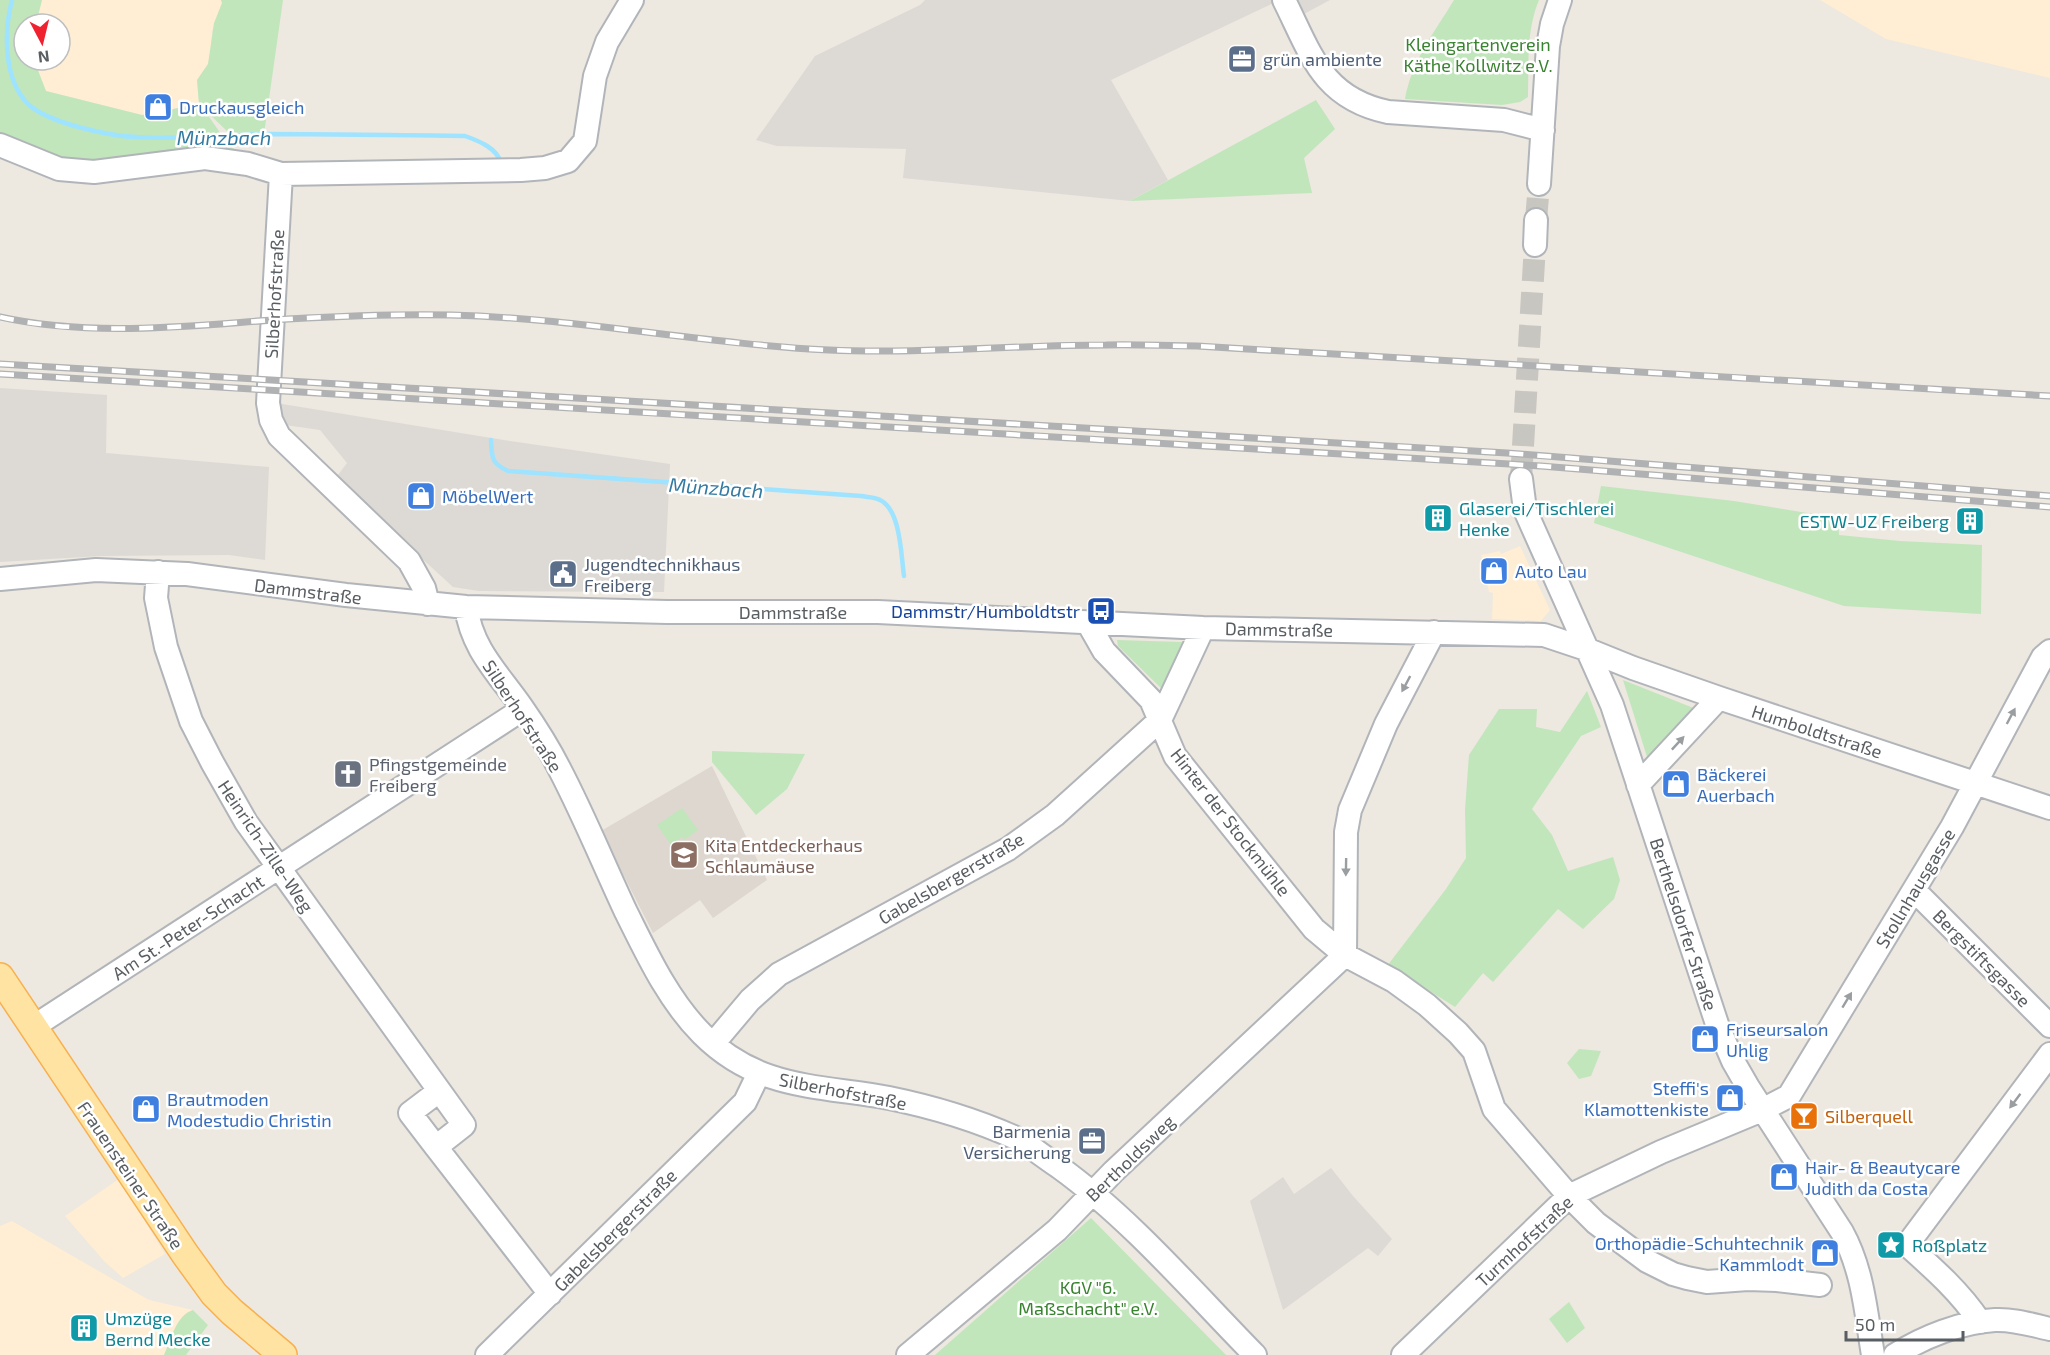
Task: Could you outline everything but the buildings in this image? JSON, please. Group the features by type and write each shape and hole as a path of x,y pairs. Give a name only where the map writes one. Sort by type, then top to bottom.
{"main road":[{"name":"Frauensteiner Straße","path":"0,977 184,1254 232,1312 283,1355"}],"street":[{"path":"0,145 59,169 94,172 205,158 248,164 281,174 545,168 568,160 585,141 595,76 607,42 632,0"},
{"path":"1284,0 1324,77 1346,97 1388,112 1504,120 1542,130"},
{"path":"1539,184 1550,35 1560,0"},
{"name":"Silberhofstraße","path":"281,174 268,403 271,420 279,436 409,561 424,588 428,604"},
{"path":"1534,245 1536,220"},
{"name":"Berthelsdorfer Straße","path":"1521,479 1525,510 1612,705 1717,1024 1733,1061 1762,1110 1852,1250 1858,1267 1873,1355"},
{"name":"Dammstraße","path":"0,579 96,570 158,572 466,607 667,612 878,612 1203,628 1544,635 1586,649"},
{"name":"Heinrich-Zille-Weg","path":"158,572 156,598 166,647 191,721 246,822 464,1125 436,1147"},
{"name":"Silberhofstraße","path":"466,607 469,627 480,651 523,709 559,769 652,964 682,1011 701,1033 745,1067 759,1073 804,1086 890,1098 974,1121 1022,1142 1109,1206 1255,1355"},
{"name":"Hinter der Stockmühle","path":"1088,622 1104,651 1151,700 1175,756 1314,929 1345,955 1394,981 1427,1005 1458,1033 1474,1051 1494,1109 1569,1196 1606,1232 1647,1261 1673,1274 1707,1282 1748,1279 1820,1285"},
{"name":"Gabelsbergerstraße","path":"713,1044 750,1000 779,974 1008,849 1055,815 1160,720 1203,628"},
{"path":"1345,955 1346,832 1350,810 1386,724 1434,632"},
{"name":"Humboldtstraße","path":"1586,649 1719,698 2050,808"},
{"name":"Stollnhausgasse","path":"1762,1110 1789,1096 1914,890 1976,784 2043,657 2050,651"},
{"path":"1638,785 1719,698"},
{"name":"Am St.-Peter-Schacht","path":"33,1027 523,709"},
{"name":"Bergstiftsgasse","path":"1914,890 2050,1026"},
{"name":"Bertholdsweg","path":"908,1355 1057,1230 1092,1193 1345,955"},
{"path":"1980,1322 1955,1289 1907,1245 2050,1054"},
{"name":"Gabelsbergerstraße","path":"487,1355 745,1102 759,1073"},
{"path":"439,1091 410,1113 550,1294"},
{"name":"Turmhofstraße","path":"1403,1355 1569,1196 1661,1152 1762,1110"},
{"path":"1895,1355 1929,1338 1980,1322 1996,1320 2023,1322 2050,1329"}],"shaded area":[{"path":"42,0 221,0 212,31 208,64 197,80 199,104 142,115 46,91 39,72 72,72 72,12 39,12"},
{"path":"925,0 1280,0 1111,80 1168,180 1130,201 903,178 906,149 777,146 756,140 815,56 920,5"},
{"path":"1294,0 1330,0 1304,14"},
{"path":"1820,0 2050,0 2050,78 1886,39"},
{"path":"0,388 107,395 106,453 269,467 265,560 229,555 101,556 0,562"},
{"path":"276,403 670,464 664,592 479,591 453,587 335,479 347,463 320,430 285,425"},
{"path":"1520,546 1550,610 1541,621 1492,619 1493,593 1489,592 1481,555 1500,551 1501,554"},
{"name":"Kita Entdeckerhaus Schlaumäuse","path":"712,766 767,880 713,918 700,900 653,933 601,831"},
{"path":"1331,1168 1392,1239 1378,1256 1368,1248 1283,1310 1250,1201 1283,1177 1294,1194"},
{"path":"119,1179 165,1254 123,1278 104,1261 65,1216"},
{"path":"12,1221 149,1300 193,1310 208,1325 186,1355 0,1355 0,1226"}],"green space":[{"path":"0,0 42,0 39,12 12,12 12,72 39,72 46,91 142,115 199,104 197,80 208,64 214,23 222,3 221,0 283,0 264,134 228,132 202,107 226,141 248,164 94,172 0,145"},
{"name":"Kleingartenverein Käthe Kollwitz e.V.","path":"1454,0 1539,0 1530,36 1528,97 1520,102 1502,105 1405,99 1418,59"},
{"path":"1316,100 1335,129 1304,158 1312,193 1130,201"},
{"path":"1601,486 1734,501 1838,518 1839,535 1982,545 1981,614 1844,606 1594,523"},
{"path":"1117,640 1182,642 1164,691 1118,646"},
{"path":"1623,680 1696,709 1648,760"},
{"path":"1587,691 1601,727 1581,736 1532,809 1552,835 1568,871 1613,857 1620,880 1614,899 1583,929 1558,909 1493,982 1483,973 1455,1007 1433,993 1384,970 1446,889 1466,858 1465,810 1469,755 1499,709 1537,709 1536,727 1560,732"},
{"path":"712,751 805,754 787,789 756,815 712,762"},
{"path":"682,808 698,830 684,840 682,837 671,845 657,825"},
{"path":"1579,1049 1601,1051 1591,1076 1579,1079 1567,1063"},
{"name":"KGV \"6. Maßschacht\" e.V.","path":"1091,1218 1226,1355 935,1355"},
{"path":"1569,1302 1585,1328 1567,1343 1549,1319"},
{"path":"193,1310 208,1325 186,1355 164,1355 178,1322"}],"waterway":[{"name":"Münzbach","path":"12,0 7,40 14,82 28,104 37,111 64,123 111,134 152,138 264,134 465,136 492,149 501,163"},
{"name":"Münzbach","path":"491,440 493,459 508,471 876,498 887,505 896,523 904,576"}],"tunnel":[{"path":"1536,220 1539,184"},
{"path":"1521,479 1535,245"}],"railway":[{"path":"0,317 72,327 144,328 349,316 451,315 546,321 782,347 829,350 899,351 1117,345 1197,346 2050,396"},
{"path":"0,364 1507,453 2050,496"},
{"path":"0,374 1541,466 2050,507"}],"place":[{"name":"grün ambiente","path":"1242,59"},
{"name":"Druckausgleich","path":"158,107"},
{"name":"MöbelWert","path":"421,496"},
{"name":"Glaserei/Tischlerei Henke","path":"1438,518"},
{"name":"ESTW-UZ Freiberg","path":"1970,521"},
{"name":"Auto Lau","path":"1494,571"},
{"name":"Jugendtechnikhaus Freiberg","path":"563,574"},
{"name":"Dammstr/Humboldtstr","path":"1101,611"},
{"name":"Pfingstgemeinde Freiberg","path":"348,774"},
{"name":"Bäckerei Auerbach","path":"1676,784"},
{"name":"Kita Entdeckerhaus Schlaumäuse","path":"684,855"},
{"name":"Friseursalon Uhlig","path":"1705,1039"},
{"name":"Steffi's Klamottenkiste","path":"1730,1098"},
{"name":"Brautmoden Modestudio Christin","path":"146,1109"},
{"name":"Silberquell","path":"1804,1116"},
{"name":"Barmenia Versicherung","path":"1092,1141"},
{"name":"Hair- & Beautycare Judith da Costa","path":"1784,1177"},
{"name":"Roßplatz","path":"1891,1245"},
{"name":"Orthopädie-Schuhtechnik Kammlodt","path":"1825,1253"},
{"name":"Umzüge Bernd Mecke","path":"84,1328"}]}
